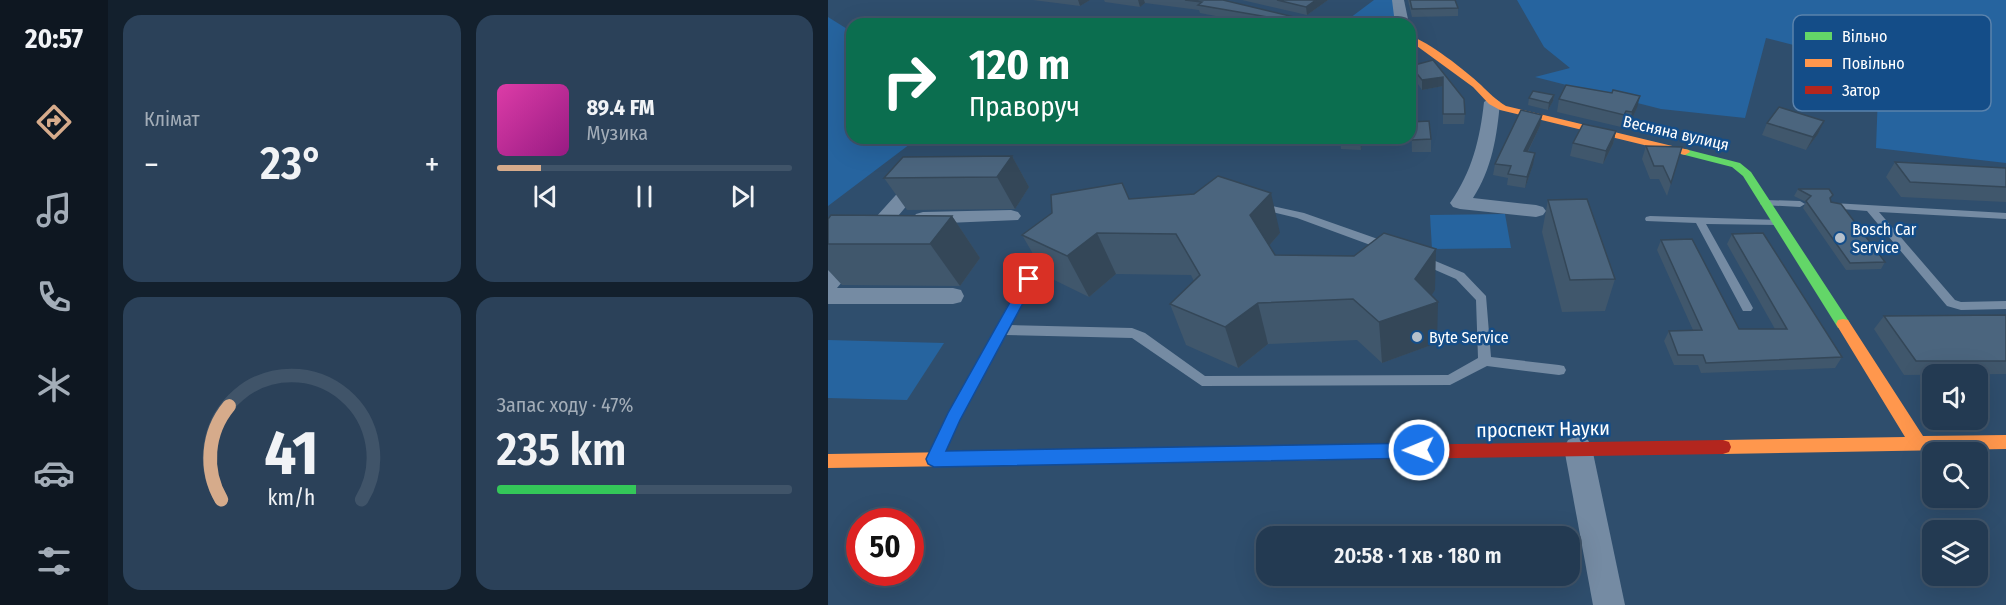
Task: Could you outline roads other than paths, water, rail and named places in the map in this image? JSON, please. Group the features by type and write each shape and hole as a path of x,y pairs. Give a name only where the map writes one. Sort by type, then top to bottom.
{"street":[{"path":"1398,0 1401,18"},
{"name":"Весняна вулиця","path":"1416,41 1476,85 1492,102 1503,108 1736,165 1747,174 1918,443"},
{"path":"1492,102 1489,137 1472,187 1460,203 1536,211"},
{"path":"828,284 837,263 886,218 927,171"},
{"path":"886,218 1011,216"},
{"path":"828,296 953,296"},
{"name":"проспект Науки","path":"828,461 2006,442"},
{"path":"1578,448 1609,605"}],"lane":[{"path":"1765,202 1800,204"},
{"path":"1248,204 1300,215 1460,276 1482,300 1485,361"},
{"path":"1833,206 2006,216"},
{"path":"1870,208 1951,303 1961,306 2006,305"},
{"path":"1650,219 1778,222"},
{"path":"1699,220 1747,308"},
{"path":"934,459 954,417 1048,245 1054,239"},
{"path":"1002,330 1123,332 1141,336 1202,381 1450,380 1485,361 1559,370"}],"place":[{"name":"Bosch Car Service","path":"1840,238"},
{"name":"Byte Service","path":"1417,337"}]}
